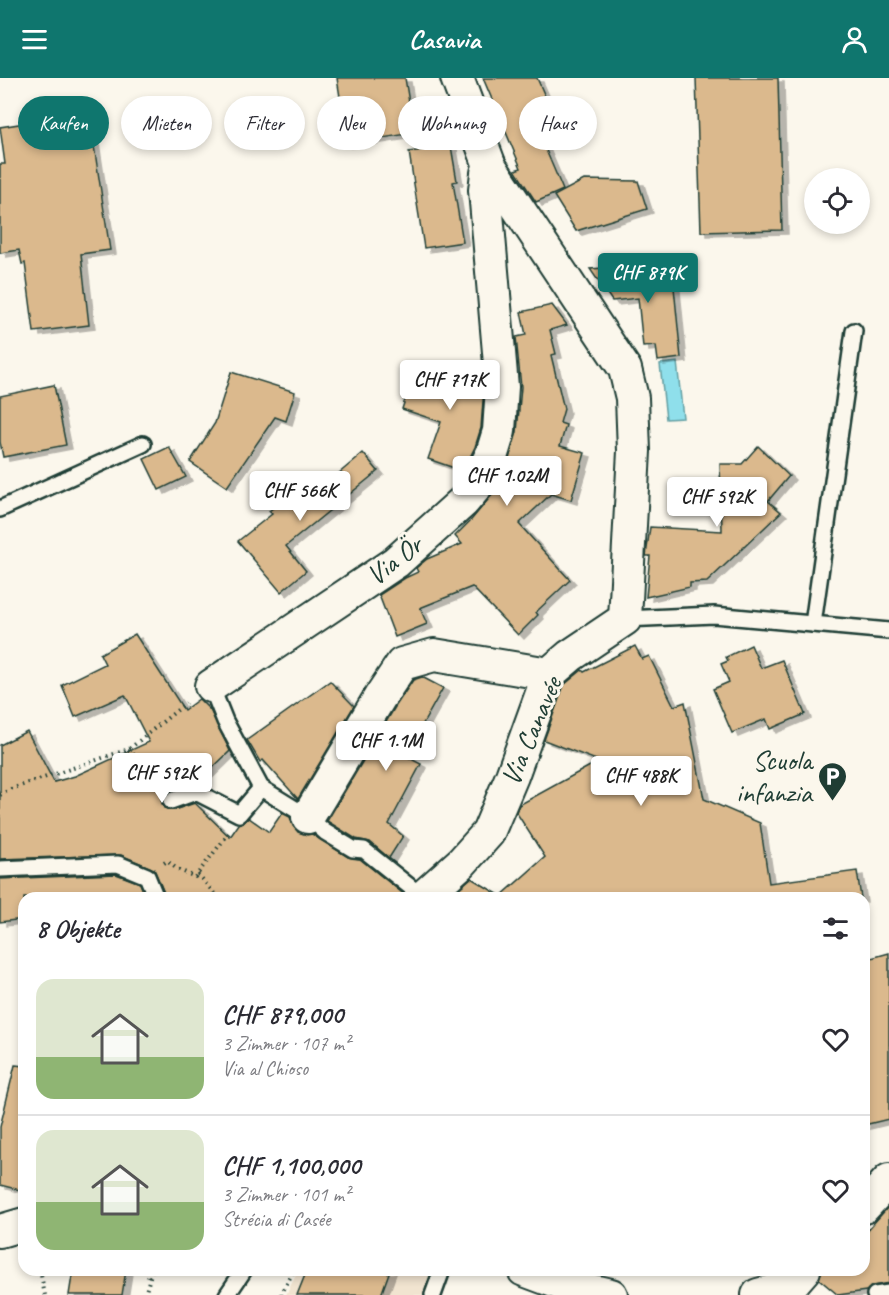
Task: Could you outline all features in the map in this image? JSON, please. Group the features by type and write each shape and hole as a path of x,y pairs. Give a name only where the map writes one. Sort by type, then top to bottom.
{"street":[{"path":"457,78 490,166 617,356 629,381 634,451 625,619"},
{"name":"Via Ör","path":"211,686 396,562 476,488 484,473 499,431 502,399 485,190 490,166"},
{"name":"Via Canavée","path":"430,892 462,862 488,833 512,776 549,674 570,656 625,619"},
{"path":"308,817 402,664 434,655 549,674"},
{"path":"870,1201 889,1180"},
{"path":"0,1231 18,1226"},
{"path":"558,1277 611,1295"},
{"path":"759,1295 796,1287"}],"lane":[{"path":"813,624 854,331"},
{"path":"0,509 143,444"},
{"path":"625,619 714,615 889,632"},
{"path":"211,686 225,721 261,788 308,817 325,832 343,843 353,849 364,850 416,892"},
{"path":"171,801 196,792 239,814 261,788"},
{"path":"0,869 118,864 147,876 154,892"},
{"path":"227,1295 240,1276"},
{"path":"433,1295 440,1276"},
{"path":"875,1295 889,1293"}],"path":[{"path":"0,795 11,789 129,749 192,697 211,686"},
{"path":"129,749 171,801"},
{"path":"147,876 167,861 177,869 195,877 227,838 239,814"},
{"path":"198,874 213,892"},
{"path":"41,1276 45,1295"},
{"path":"145,1295 151,1276"},
{"path":"281,1295 291,1276"}],"shaded area":[{"path":"296,1276 433,1276 426,1295 286,1295"}],"water":[{"path":"677,362 683,418 666,419 660,364"}],"building":[{"path":"337,78 405,78 408,96 398,96 398,136 386,137 386,96 340,96"},
{"path":"483,78 537,78 545,96 519,96 519,150 546,150 563,190 536,202 515,170 521,168 507,135 507,96 491,96"},
{"path":"696,78 778,78 782,230 701,232"},
{"path":"18,124 18,150 95,150 110,250 81,254 89,325 34,332 25,263 22,264 19,250 0,253 0,164 5,164 0,127"},
{"path":"452,150 457,181 453,182 463,242 424,248 409,152"},
{"path":"584,180 638,181 647,209 576,231 554,196"},
{"path":"634,266 634,271 672,267 681,358 658,361 656,346 643,347 638,298 612,301 590,269"},
{"path":"552,305 567,325 550,330 556,354 551,355 564,409 560,423 566,425 560,446 585,453 571,500 551,494 519,524 570,580 536,612 538,615 518,635 472,587 420,608 427,624 395,637 379,595 418,572 416,568 427,559 462,544 455,536 501,484 498,483 509,459 517,432 521,387 516,337 526,335 521,312"},
{"path":"457,365 483,374 484,387 481,428 475,447 463,471 428,459 441,422 402,409 415,370 435,377 438,367 455,372"},
{"path":"231,372 295,392 286,421 275,417 227,487 190,462 215,423"},
{"path":"54,385 66,445 3,457 0,442 0,396"},
{"path":"758,446 789,476 768,501 781,512 707,582 690,583 690,587 646,597 650,556 646,556 650,527 722,531 720,464 742,464"},
{"path":"169,447 186,477 159,490 144,459"},
{"path":"363,453 378,471 286,546 306,571 281,592 238,541 272,514 269,511 298,488 300,490 312,481 319,490"},
{"path":"135,634 184,710 199,699 210,710 230,751 198,782 164,794 161,800 164,808 174,810 195,803 230,837 239,824 249,818 269,832 282,813 290,817 298,832 312,834 348,857 360,859 401,892 164,892 154,869 121,855 0,859 0,745 27,731 54,782 75,776 149,742 125,695 75,717 62,685 105,664 100,654"},
{"path":"751,645 761,668 782,660 805,714 770,729 766,719 732,733 713,689 729,682 721,664 728,661 726,657"},
{"path":"635,646 642,659 649,656 674,706 685,702 704,799 760,823 769,883 857,871 860,892 506,892 545,857 516,812 519,805 599,761 544,740 564,685 582,670 584,672"},
{"path":"422,677 443,688 405,756 421,764 389,824 403,836 389,858 370,842 356,839 327,821 395,707 413,680"},
{"path":"330,681 354,706 298,799 263,760 260,762 247,740"},
{"path":"116,874 140,883 144,892 18,892 18,920 0,922 0,879"},
{"path":"471,878 494,892 455,892"},
{"path":"889,953 889,1119 870,1124 870,958"},
{"path":"15,1065 18,1065 18,1190 0,1185 0,1127"},
{"path":"889,1206 889,1283 873,1286 866,1291 838,1295 819,1279 820,1276 870,1276 870,1227"},
{"path":"72,1276 125,1276 122,1295 69,1295"},
{"path":"305,1276 388,1276 381,1295 297,1295"}],"place":[{"name":"Scuola infanzia","path":"833,802"}]}
